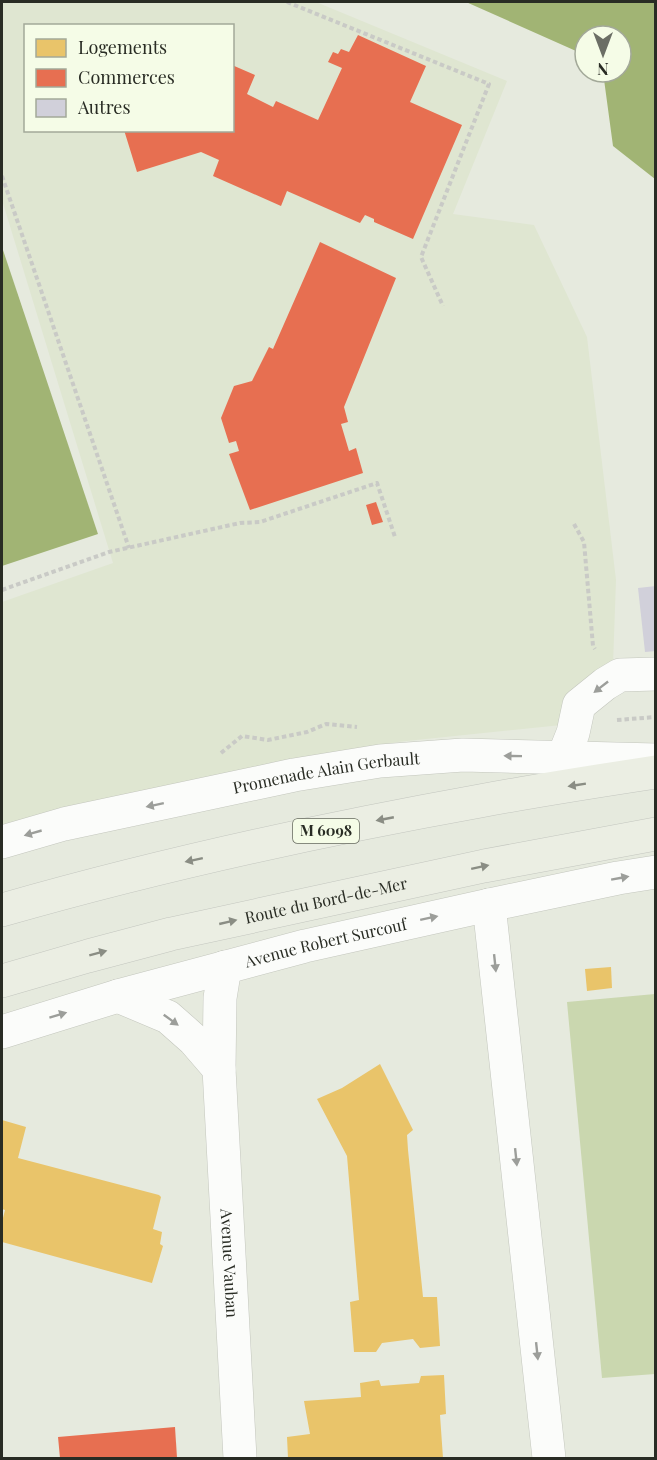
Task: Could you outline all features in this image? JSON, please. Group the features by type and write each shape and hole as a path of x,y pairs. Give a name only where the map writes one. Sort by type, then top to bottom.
{"main road":[{"name":"M 6098","path":"2,910 168,865 343,827 656,772"},
{"name":"Route du Bord-de-Mer","path":"2,981 105,951 193,929 484,866 656,834"}],"street":[{"path":"563,758 573,733 579,705 620,675 656,674"},
{"name":"Promenade Alain Gerbault","path":"2,842 64,824 283,777 380,761 463,755 656,760"},
{"name":"Avenue Robert Surcouf","path":"2,1032 118,996 373,930 656,872"},
{"path":"489,905 549,1458"},
{"name":"Avenue Vauban","path":"225,967 220,998 219,1069 240,1458"},
{"path":"118,996 168,1017 194,1040 219,1069"}],"path":[{"path":"286,2 489,84 421,257 443,306"},
{"path":"2,176 129,548"},
{"path":"2,590 109,552 240,524 260,522 377,483 395,537"},
{"path":"574,524 584,542 593,646"}],"shaded area":[{"path":"2,2 316,2 507,81 453,214 534,225 587,337 616,580 612,693 581,723 397,742 118,805 2,840 2,602 113,563 2,200"},
{"path":"466,2 655,2 655,179 613,146 605,84 633,84 633,24 573,24 573,50"},
{"path":"2,247 98,534 2,566"},
{"path":"655,994 655,1374 602,1378 567,1002"}],"building: Logements":[{"path":"611,967 612,988 587,991 585,969"},
{"path":"380,1064 413,1130 407,1135 423,1297 437,1297 440,1346 420,1348 413,1339 382,1343 376,1352 354,1352 350,1302 359,1300 347,1156 317,1099 342,1088"},
{"path":"2,1120 26,1127 18,1158 161,1197 153,1229 162,1232 160,1244 163,1246 152,1283 2,1242 2,1222 5,1210 2,1209"},
{"path":"444,1375 446,1414 440,1415 443,1458 288,1458 287,1437 310,1434 304,1401 361,1397 360,1383 379,1380 381,1386 419,1383 421,1376"}],"building: Commerces":[{"path":"358,35 426,66 410,102 462,125 413,239 374,222 374,219 365,215 360,223 287,191 281,206 213,176 219,160 201,152 137,172 125,132 234,132 234,66 255,75 247,94 273,107 276,101 318,120 342,68 328,62 333,52 338,54 341,49 349,52"},
{"path":"320,242 396,278 344,407 348,422 341,424 349,451 356,448 363,473 250,510 229,454 239,451 236,441 229,443 221,418 234,386 252,381 269,347 273,349"},
{"path":"376,502 383,522 372,525 366,505"},
{"path":"175,1427 177,1458 60,1458 58,1437"}],"building: Autres":[{"path":"656,586 656,651 645,652 638,588"}]}
